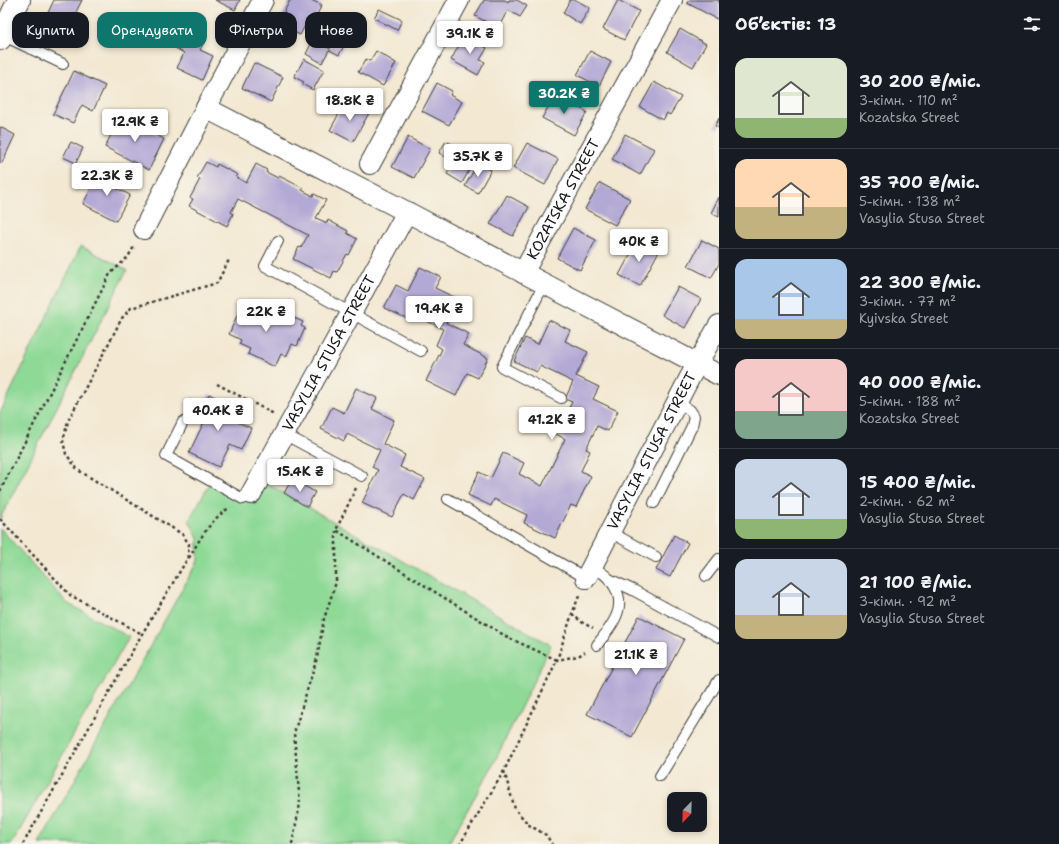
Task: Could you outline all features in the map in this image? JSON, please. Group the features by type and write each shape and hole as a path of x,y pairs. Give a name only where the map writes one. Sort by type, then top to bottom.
{"street":[{"path":"144,229 262,0"},
{"path":"370,164 459,0"},
{"name":"KOZATSKA STREET","path":"523,273 672,0"},
{"path":"1,37 10,9"},
{"path":"206,108 719,375"},
{"name":"VASYLIA STUSA STREET","path":"247,496 284,434 407,212"},
{"name":"VASYLIA STUSA STREET","path":"589,572 697,364 719,325"}],"lane":[{"path":"1,37 63,64"},
{"path":"278,241 265,266 421,351"},
{"path":"544,284 502,367 561,398"},
{"path":"654,503 692,426 694,416 690,410 677,402"},
{"path":"183,422 166,456 247,496"},
{"path":"284,434 362,476"},
{"path":"448,499 589,572 633,590 719,637"},
{"path":"610,532 656,557"},
{"path":"706,576 719,559"},
{"path":"597,645 611,626 620,607 619,594 609,579"},
{"path":"660,776 719,680"}],"path":[{"path":"0,491 110,274 128,257 144,229"},
{"path":"188,558 189,544 182,534 78,470 66,454 63,441 68,421 122,318 131,308 217,282 230,258"},
{"path":"218,384 277,415"},
{"path":"292,844 300,804 294,733 317,658 324,620 336,582 336,530 362,476"},
{"path":"23,844 142,634 188,558 212,522 221,513 247,496"},
{"path":"0,519 70,595 142,634"},
{"path":"336,530 507,637 557,660 578,656 597,645"},
{"path":"460,844 504,771 557,660 572,614 589,572"},
{"path":"572,614 583,623 595,628 611,626"},
{"path":"504,771 515,809 529,825 546,835 552,844"}],"green space":[{"path":"81,246 127,270 0,519 0,413"},
{"path":"248,473 551,645 493,765 448,844 39,844 198,561 198,538 189,520 210,483 235,497"},
{"path":"0,528 67,603 129,637 12,844 0,844"}],"building":[{"path":"54,0 82,0 76,12 48,12"},
{"path":"215,0 240,0 235,10"},
{"path":"290,0 311,0 322,5 318,12 305,12 305,26 300,35 297,34 297,12 284,12"},
{"path":"484,0 505,0 508,2 509,0 517,0 527,6 520,17 508,10 498,28 475,16"},
{"path":"570,0 576,0 590,8 580,24 563,13"},
{"path":"618,0 639,11 624,40 603,29"},
{"path":"689,0 719,0 719,20 687,3"},
{"path":"379,9 402,20 397,30 374,18"},
{"path":"680,29 706,44 693,67 667,52"},
{"path":"464,36 487,48 480,60 485,62 478,75 451,60"},
{"path":"175,48 201,48 200,50 213,56 202,80 177,68 184,53"},
{"path":"309,48 343,48 339,55 329,50 322,63 306,54"},
{"path":"376,51 396,63 383,86 358,72 366,59 370,61"},
{"path":"590,51 611,62 599,86 577,75"},
{"path":"304,59 324,70 313,90 302,84 304,82 294,77"},
{"path":"254,63 283,77 271,102 242,88"},
{"path":"74,71 105,86 93,111 82,105 73,123 53,114"},
{"path":"654,82 681,97 670,115 667,113 663,120 640,107"},
{"path":"437,83 452,91 450,95 462,102 449,125 422,111"},
{"path":"555,95 587,112 574,135 542,118"},
{"path":"346,101 369,113 353,142 330,130"},
{"path":"120,117 164,139 149,170 105,147"},
{"path":"719,118 719,128 715,126"},
{"path":"0,127 15,135 2,163 0,162"},
{"path":"625,134 654,149 640,175 612,159"},
{"path":"408,137 430,149 414,178 392,167"},
{"path":"446,141 461,150 459,154 474,162 462,183 447,174 454,162 439,153"},
{"path":"71,142 83,148 76,163 63,157"},
{"path":"527,143 558,159 545,185 513,168"},
{"path":"206,162 216,167 217,164 238,175 236,177 246,183 256,164 267,170 266,172 278,178 279,176 303,188 302,190 313,196 314,194 326,200 316,218 327,223 328,220 348,231 347,233 357,239 349,255 347,254 337,272 334,271 331,278 293,259 299,247 301,248 308,235 238,199 231,212 233,214 227,226 189,206 193,199 190,198 200,179 197,178"},
{"path":"478,163 491,170 478,193 465,186"},
{"path":"100,171 120,181 116,188 130,195 116,221 83,204"},
{"path":"600,183 630,199 615,225 585,209"},
{"path":"507,195 529,207 513,236 490,224"},
{"path":"719,197 719,217 711,213"},
{"path":"573,228 596,240 580,270 557,258"},
{"path":"638,240 659,251 640,286 619,275"},
{"path":"702,240 719,249 719,264 711,278 688,266"},
{"path":"420,267 441,277 435,288 458,299 446,323 469,334 463,345 488,358 478,378 467,373 456,396 426,381 442,349 436,345 443,329 411,313 408,319 384,308 396,285 408,291"},
{"path":"678,287 701,299 685,328 662,315"},
{"path":"252,301 266,308 264,312 275,317 277,310 303,322 301,326 305,328 297,346 292,344 286,357 281,354 275,367 248,354 250,349 239,344 241,340 229,334 243,302 250,305"},
{"path":"549,320 570,330 565,341 588,352 576,376 599,387 593,399 618,411 608,431 597,426 586,449 590,451 581,471 591,476 576,507 571,505 555,538 524,523 527,515 494,499 491,506 468,495 479,472 491,478 503,453 524,463 519,474 542,486 565,439 556,434 572,402 565,399 573,382 540,366 537,372 514,361 525,338 538,344"},
{"path":"356,388 377,398 372,409 394,420 383,444 405,455 400,467 425,479 414,500 404,494 392,517 362,503 378,470 372,467 380,450 347,434 344,441 321,429 332,407 344,413"},
{"path":"209,394 231,405 226,417 251,428 241,450 230,445 219,467 189,453 205,420 198,417"},
{"path":"292,479 315,492 307,507 284,493"},
{"path":"674,535 688,543 670,577 656,570"},
{"path":"639,616 684,639 632,737 587,714"}]}
